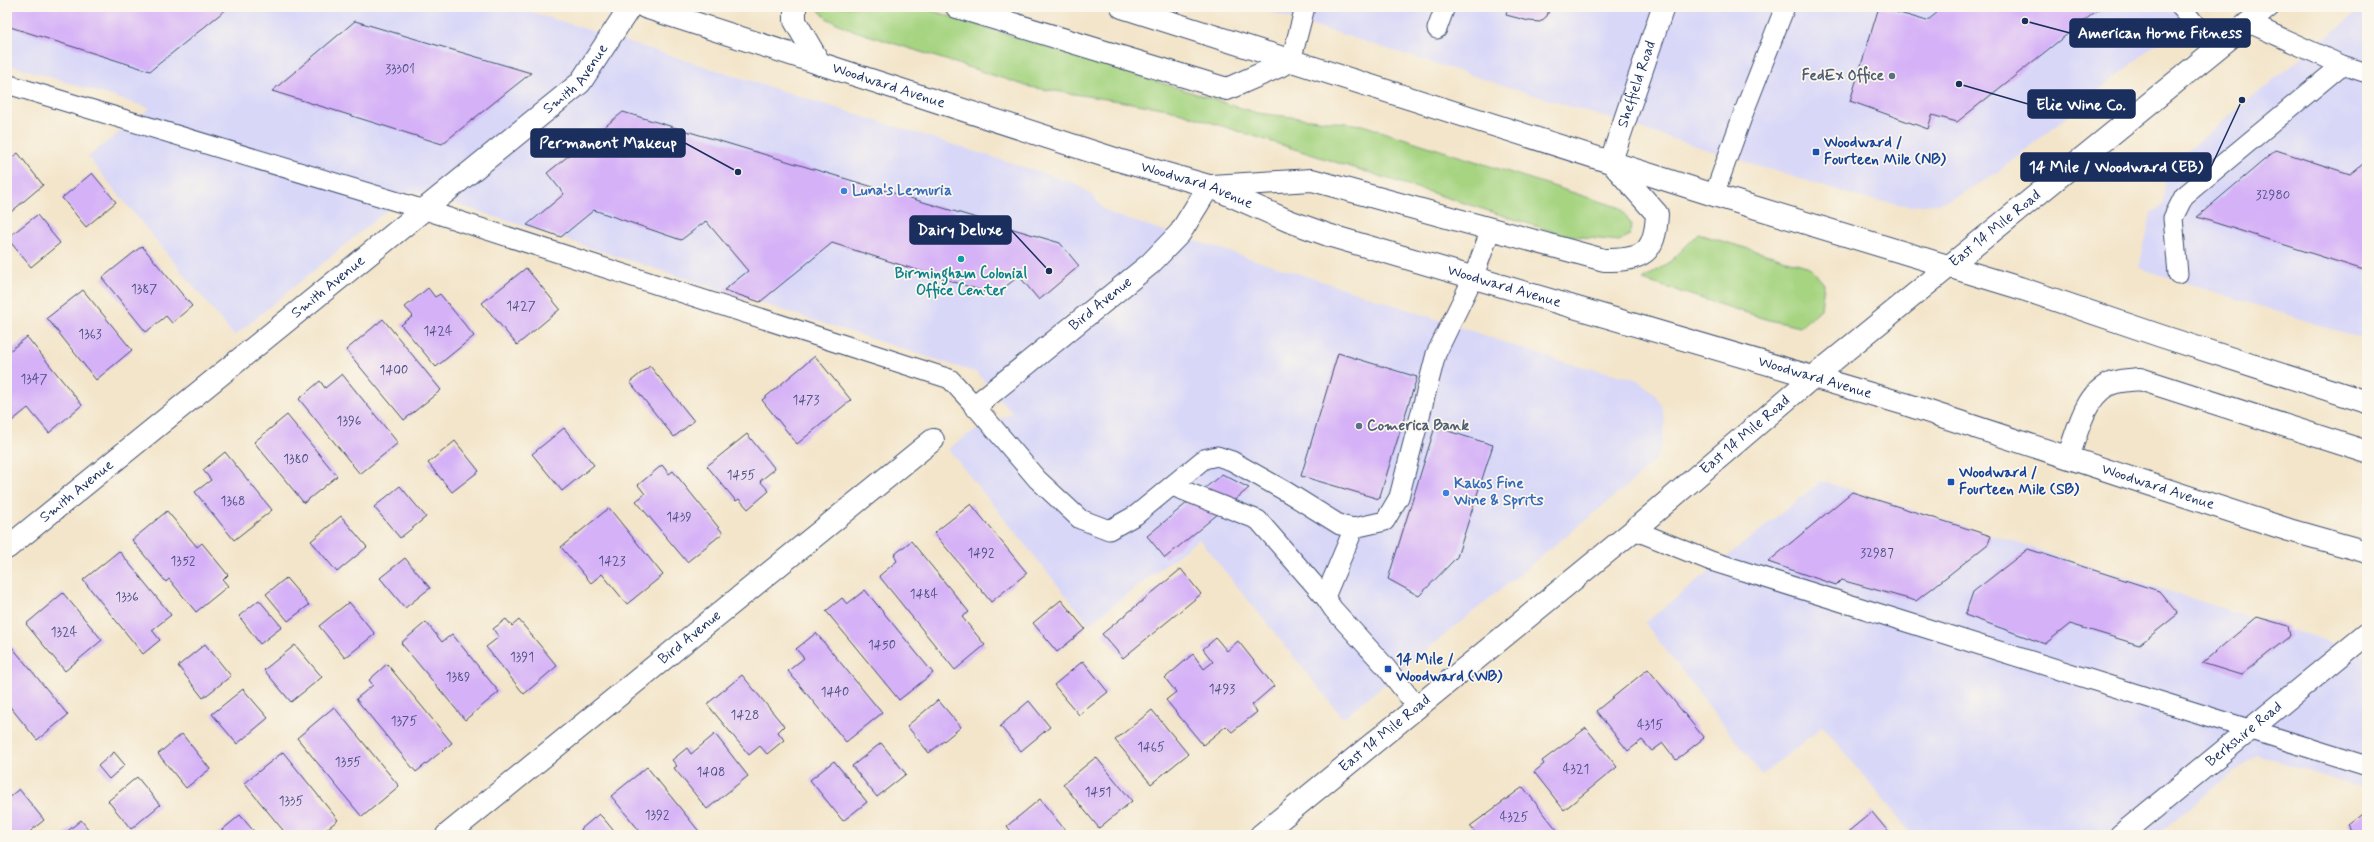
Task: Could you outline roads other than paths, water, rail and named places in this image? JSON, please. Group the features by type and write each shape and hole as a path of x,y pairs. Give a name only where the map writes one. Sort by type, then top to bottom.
{"main road":[{"name":"Smith Avenue","path":"7,548 426,210 580,83 630,7"},
{"name":"Woodward Avenue","path":"645,7 1118,160 1209,186 1289,221 1328,235 1905,404 2068,456 2289,530 2367,552"},
{"path":"795,7 795,21 820,64"},
{"path":"957,7 1227,89 1291,60"},
{"path":"1122,7 1611,161 1714,195 1949,266 2367,402"},
{"name":"Sheffield Road","path":"1611,161 1663,7"},
{"name":"East 14 Mile Road","path":"1261,835 1634,530 1813,377 2268,7"},
{"path":"1209,186 1312,180 1604,260 1632,260 1646,251 1656,234 1657,214 1611,161"},
{"name":"Bird Avenue","path":"975,406 1150,264 1180,233 1209,186"},
{"path":"2068,456 2088,405 2097,392 2114,382 2140,379 2367,452"},
{"name":"Bird Avenue","path":"447,835 933,440"},
{"name":"Berkshire Road","path":"2121,835 2367,634"}],"lane":[{"path":"1291,60 1305,7"},
{"path":"1437,29 1445,7"},
{"path":"1714,195 1785,7"},
{"path":"2181,7 2216,50"},
{"path":"2249,23 2342,65 2367,73"},
{"path":"2178,274 2173,218 2184,196 2342,65"},
{"path":"7,84 426,210 950,379 1037,479 1080,519 1109,530 1136,515 1204,459 1217,456 1232,461 1280,488 1340,525 1354,528 1384,521 1399,497 1436,354 1473,278 1490,229"},
{"path":"1172,486 1258,520 1325,597 1332,610 1384,665 1418,708"},
{"path":"1325,597 1354,528"},
{"path":"1634,530 1711,561 2367,766"}],"place":[{"name":"American Home Fitness","path":"2025,21"},
{"name":"FedEx Office","path":"1892,76"},
{"name":"Elie Wine Co.","path":"1959,84"},
{"name":"14 Mile / Woodward (EB)","path":"2242,100"},
{"name":"Woodward / Fourteen Mile (NB)","path":"1816,152"},
{"name":"Permanent Makeup","path":"738,172"},
{"name":"Luna's Lemuria","path":"844,191"},
{"name":"Birmingham Colonial Office Center","path":"961,259"},
{"name":"Dairy Deluxe","path":"1049,271"},
{"name":"Comerica Bank","path":"1359,426"},
{"name":"Woodward / Fourteen Mile (SB)","path":"1951,482"},
{"name":"Kakos Fine Wine & Sprits","path":"1446,493"},
{"name":"14 Mile / Woodward (WB)","path":"1388,669"}]}
